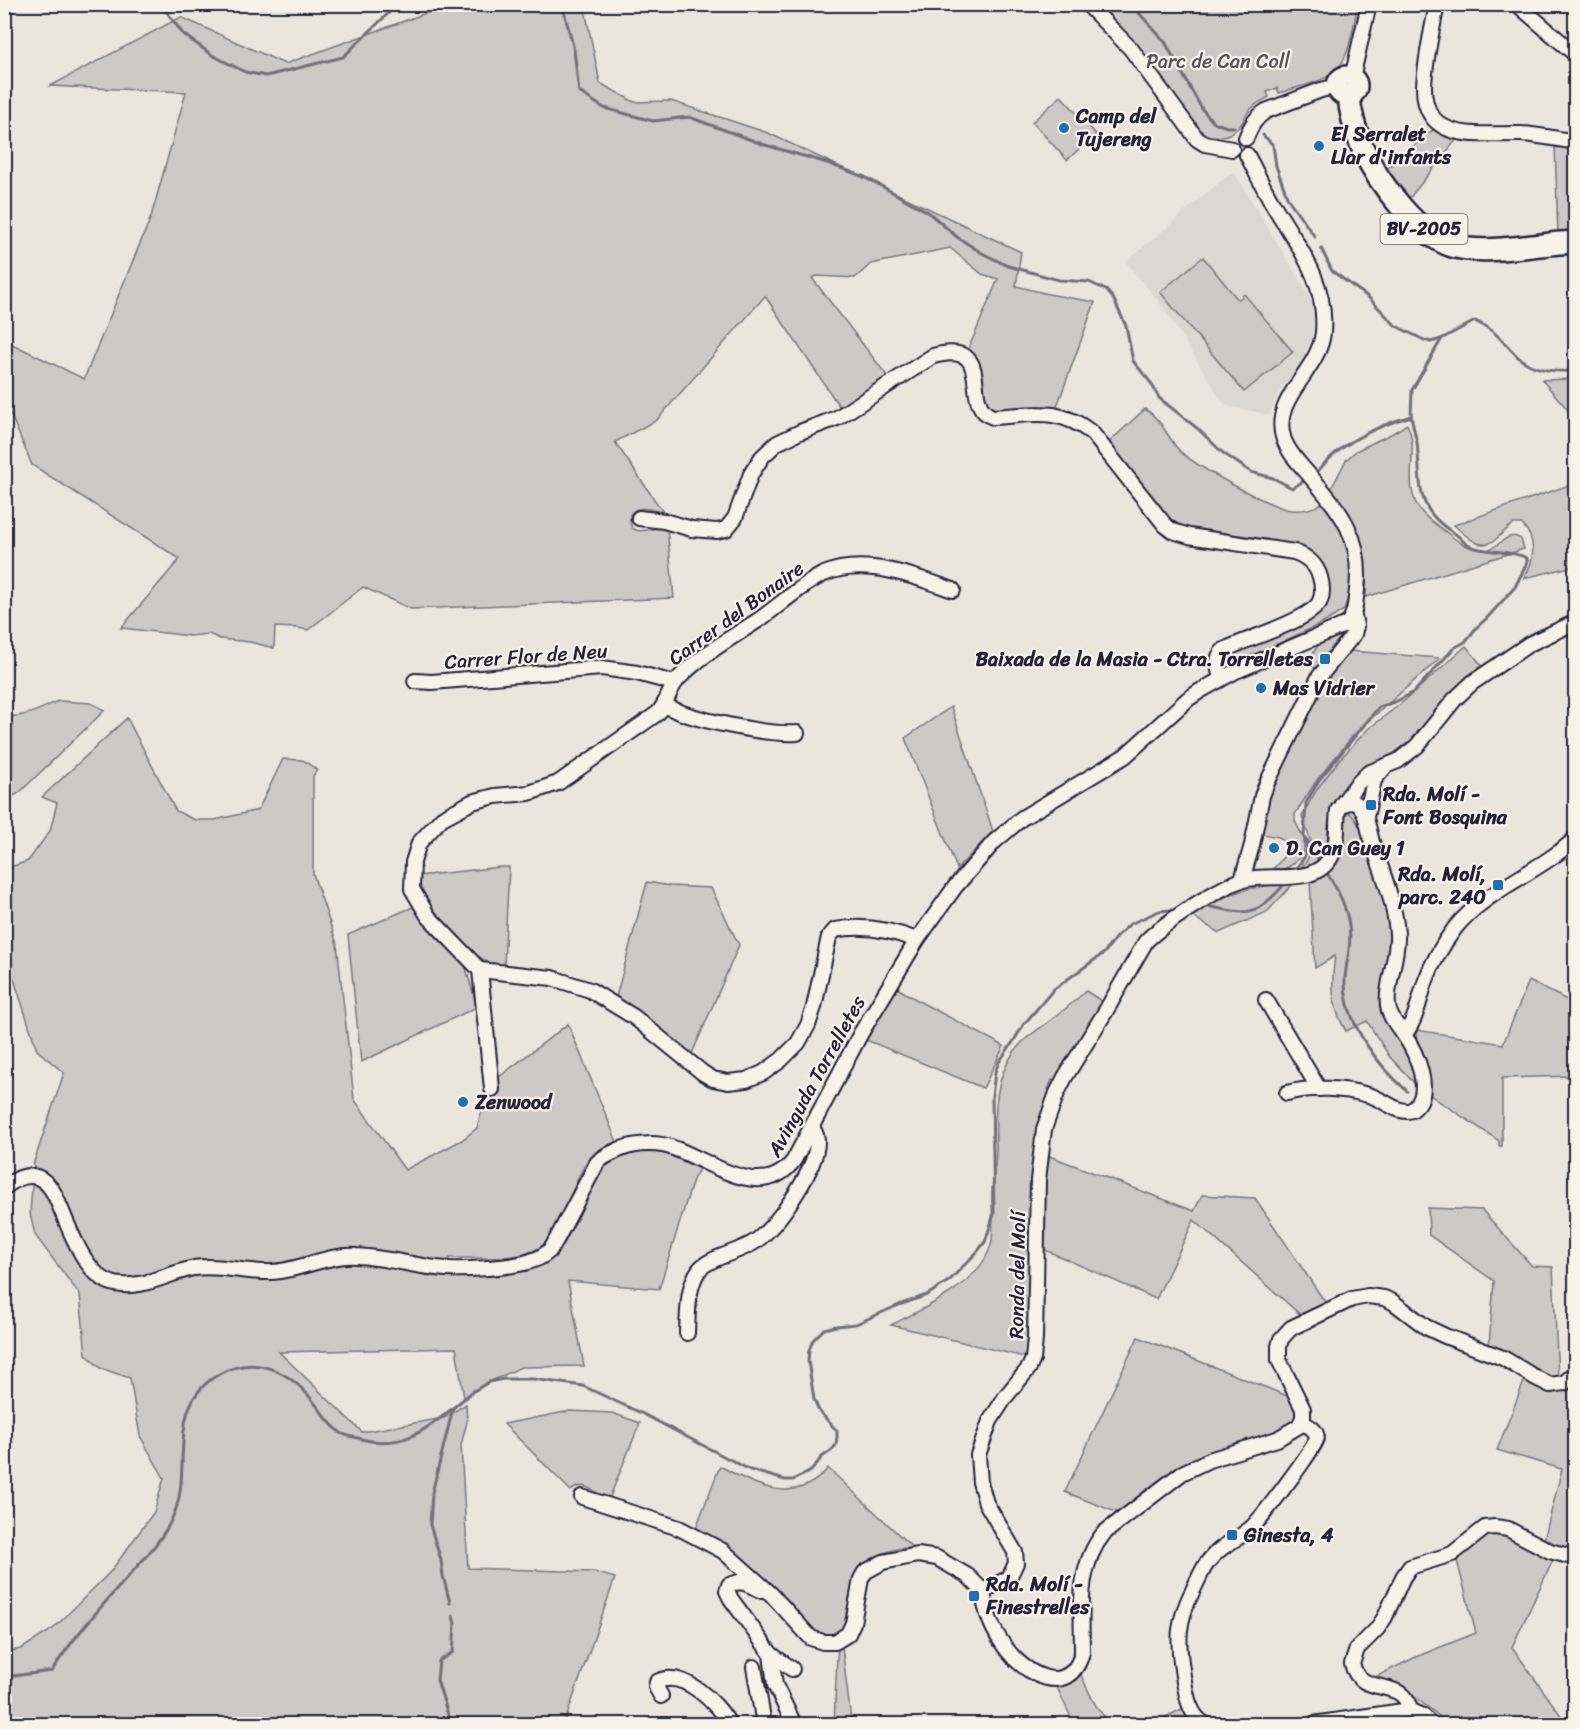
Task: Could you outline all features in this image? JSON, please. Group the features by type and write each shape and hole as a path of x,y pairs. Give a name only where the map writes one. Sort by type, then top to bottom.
{"main road":[{"name":"BV-2005","path":"1346,86 1362,147 1376,173 1402,207 1437,239 1453,247 1474,249 1575,242"}],"street":[{"path":"1088,4 1131,49 1197,139 1205,144 1232,148 1238,156 1247,155"},
{"name":"BV-2005","path":"1346,86 1370,4"},
{"path":"1437,4 1424,88 1427,104 1435,119 1447,129 1465,134 1530,134 1575,142"},
{"path":"1517,4 1575,55"},
{"path":"1246,138 1252,123 1259,115 1307,94 1346,86"},
{"path":"1232,148 1234,140 1240,137 1246,138 1251,147 1247,155"},
{"path":"1242,880 1267,783 1319,677 1354,634 1358,566 1354,539 1339,510 1288,450 1281,428 1283,408 1322,345 1323,309 1319,285 1308,259 1265,191 1247,155"},
{"path":"639,518 664,521 692,529 717,531 726,529 735,518 751,474 762,457 777,443 837,418 933,356 947,353 962,355 972,365 979,406 988,416 1048,413 1086,428 1165,525 1173,531 1189,536 1294,552 1302,554 1311,562 1320,576 1322,585 1320,601 1316,607 1296,620 1224,650 1220,653 1217,662 1221,678"},
{"name":"Carrer del Bonaire","path":"480,970 439,929 416,898 411,879 419,843 442,818 472,802 495,796 529,794 558,783 658,713 665,705 674,683 710,652 817,578 828,573 860,568 885,570 920,578 953,590"},
{"name":"Avinguda Torrelletes","path":"4,1188 17,1178 31,1176 45,1182 55,1196 70,1232 88,1264 104,1280 121,1285 147,1283 184,1270 202,1267 269,1272 350,1256 440,1269 532,1261 546,1254 556,1241 597,1163 617,1150 638,1145 667,1146 740,1176 774,1178 786,1171 794,1160 861,1034 943,901 963,876 1014,824 1125,756 1188,699 1221,678 1347,624 1354,616"},
{"path":"1342,804 1368,773 1398,761 1417,746 1455,699 1485,673 1536,640 1575,622"},
{"name":"Carrer Flor de Neu","path":"415,681 432,682 602,668 637,673 674,683"},
{"path":"665,705 687,715 766,733 797,733"},
{"path":"1366,817 1376,775 1388,765"},
{"path":"1287,1093 1302,1089 1319,1089 1372,1095 1404,1111 1409,1111 1416,1108 1422,1093 1422,1077 1416,1057 1392,1018 1388,1004 1397,938 1396,921 1384,873 1366,817 1358,804 1348,802 1342,804"},
{"name":"Ronda del Molí","path":"984,1591 1009,1578 1016,1563 1015,1552 986,1503 980,1482 978,1455 990,1421 1006,1396 1029,1368 1033,1359 1038,1180 1044,1130 1053,1102 1065,1077 1146,941 1154,933 1199,903 1242,880 1291,878 1312,873 1323,867 1333,855 1336,821 1342,804"},
{"path":"1404,1035 1412,1024 1440,949 1462,920 1477,907 1562,851 1575,838"},
{"path":"492,1089 480,970 552,978 591,990 634,1017 703,1073 731,1082 746,1080 763,1073 781,1060 798,1043 812,1013 829,937 835,930 888,929 917,940"},
{"path":"1266,1000 1319,1089"},
{"path":"687,1333 692,1288 699,1270 711,1260 733,1253 756,1241 769,1229 792,1200 804,1182 817,1141 812,1127"},
{"path":"582,1497 670,1525 702,1538 732,1558 771,1594 811,1638 829,1642 840,1640 848,1634 853,1623 861,1579 865,1572 883,1562 918,1555 937,1558 968,1576 984,1591 992,1624 1012,1656 1031,1672 1052,1680 1068,1675 1079,1664 1082,1653 1082,1594 1090,1555 1104,1533 1182,1473 1209,1460 1277,1439 1296,1430 1302,1422 1303,1409 1279,1360 1281,1339 1291,1329 1360,1297 1377,1296 1393,1302 1426,1327 1503,1358 1544,1382 1561,1384 1568,1381 1575,1373"},
{"path":"1205,1725 1199,1721 1191,1709 1187,1696 1178,1631 1183,1609 1206,1564 1219,1549 1251,1529 1268,1510 1316,1445 1316,1432 1302,1422"},
{"path":"1410,1710 1403,1694 1370,1684 1357,1677 1352,1664 1357,1649 1377,1629 1385,1617 1410,1567 1452,1554 1485,1528 1495,1527 1508,1529 1550,1551 1575,1558"},
{"path":"771,1594 739,1582 729,1586 727,1591 771,1654 792,1668"},
{"path":"771,1654 776,1685 794,1725"},
{"path":"754,1667 764,1725"},
{"path":"678,1669 687,1682 711,1702 729,1725"},
{"path":"661,1696 656,1687 657,1682 676,1679 687,1682"},
{"path":"1313,1725 1410,1710 1423,1716 1431,1725"}],"shaded area":[{"path":"1235,173 1308,294 1314,308 1313,336 1302,362 1280,391 1269,415 1224,404 1165,310 1126,262 1228,175"}],"green space":[{"path":"435,4 584,5 600,83 634,102 671,101 768,133 1021,252 1016,286 1095,302 1056,409 1039,407 998,411 990,409 986,402 977,364 968,350 998,279 982,274 950,248 871,264 855,278 817,276 812,278 888,377 841,409 765,296 657,420 615,442 663,512 645,508 637,509 630,514 630,523 633,528 642,531 667,528 674,598 411,609 363,587 308,630 275,627 274,648 250,642 220,639 209,634 190,636 121,628 180,559 32,465 5,401 4,340 84,379 151,217 186,92 50,86 181,17 285,64 429,12"},
{"name":"Parc de Can Coll","path":"1096,5 1358,5 1347,52 1338,69 1313,83 1279,93 1277,88 1267,92 1269,97 1256,104 1237,128 1226,135 1214,136 1196,128 1142,52"},
{"name":"Camp del Tujereng","path":"1061,96 1096,134 1067,160 1032,122"},
{"path":"1434,129 1456,140 1408,200 1386,169"},
{"path":"1555,145 1575,148 1575,235 1558,236"},
{"path":"1203,257 1238,300 1244,294 1293,352 1244,392 1160,292"},
{"path":"1576,379 1575,418 1542,380"},
{"path":"1145,409 1155,417 1177,448 1185,455 1232,484 1267,502 1291,510 1308,509 1322,503 1339,527 1349,553 1351,580 1344,610 1325,622 1235,664 1228,663 1226,660 1228,656 1315,615 1316,560 1191,530 1170,521 1107,444"},
{"path":"1407,424 1412,443 1412,491 1421,512 1455,539 1471,548 1490,549 1511,536 1521,539 1524,549 1366,597 1365,567 1360,539 1349,513 1331,489 1346,460 1356,451"},
{"path":"1575,483 1575,566 1524,578 1533,550 1530,537 1522,524 1514,524 1495,540 1484,544 1473,541 1454,525"},
{"path":"1348,632 1315,669 1309,659 1319,644"},
{"path":"1466,646 1483,667 1472,676 1413,742 1358,775 1343,791 1334,802 1336,804 1330,815 1326,851 1312,865 1297,871 1306,862 1313,848 1302,816 1317,789 1339,760 1368,729 1403,702"},
{"path":"1350,651 1440,658 1355,733 1317,780 1295,814 1295,821 1304,839 1304,851 1287,868 1272,870 1286,854 1288,845 1279,837 1262,834 1270,790 1323,683"},
{"path":"58,701 91,703 105,710 19,793 5,801 5,716 26,714"},
{"path":"951,707 993,831 957,869 905,738"},
{"path":"127,718 176,811 195,820 215,820 258,810 283,759 303,760 317,770 313,776 313,874 337,944 354,1099 405,1170 462,1140 477,1128 486,1097 495,1098 500,1094 499,1077 568,1024 617,1142 598,1150 587,1163 579,1175 554,1233 545,1243 533,1251 514,1256 450,1258 445,1262 444,1274 530,1268 546,1262 562,1247 601,1169 615,1159 636,1153 663,1153 699,1169 693,1180 659,1289 568,1281 584,1366 521,1367 479,1387 464,1398 456,1348 279,1352 362,1432 444,1418 466,1404 467,1422 461,1445 468,1568 594,1572 615,1578 564,1724 5,1724 5,1652 21,1649 53,1629 111,1571 154,1512 164,1478 140,1436 130,1378 100,1368 86,1354 80,1295 35,1235 30,1213 34,1162 64,1073 37,1050 4,941 5,884 10,867 28,861 50,831 57,803 42,797"},
{"path":"1348,812 1354,818 1368,846 1386,902 1391,941 1380,1002 1383,1014 1407,1056 1415,1084 1389,1056 1367,1021 1346,1031 1337,1013 1333,995 1335,956 1315,968 1310,881 1321,876 1335,863 1341,846 1343,815"},
{"path":"509,867 504,965 480,958 456,938 426,900 418,876"},
{"path":"647,882 670,886 711,888 739,945 691,1056 654,1023 616,997"},
{"path":"1293,884 1267,912 1219,933 1190,915 1215,901 1251,888"},
{"path":"413,907 433,933 465,965 477,1007 361,1062 348,935"},
{"path":"1529,981 1575,1004 1575,1076 1502,1078 1502,1146 1499,1146 1499,1141 1430,1095 1429,1072 1416,1036 1417,1030 1503,1044"},
{"path":"897,988 1004,1046 983,1088 866,1040"},
{"path":"1086,991 1103,1002 1055,1081 1052,1080 1048,1089 1051,1091 1039,1123 1028,1358 891,1325 952,1292 978,1269 987,1255 993,1234 992,1195 996,1156 996,1103 1003,1074 1011,1056 1020,1044"},
{"path":"1047,1155 1194,1211 1202,1195 1255,1198 1327,1305 1303,1317 1194,1220 1156,1299 1043,1249"},
{"path":"1428,1208 1482,1210 1532,1266 1553,1267 1558,1378 1549,1378 1489,1346 1494,1281 1429,1235"},
{"path":"1138,1337 1290,1397 1296,1410 1295,1420 1290,1426 1274,1434 1197,1460 1123,1515 1065,1492"},
{"path":"1525,1379 1544,1389 1557,1391 1569,1388 1575,1383 1575,1553 1544,1540 1562,1469 1497,1450"},
{"path":"570,1411 612,1413 640,1423 609,1499 581,1486 571,1491 504,1424"},
{"path":"720,1466 762,1486 789,1490 803,1487 816,1480 828,1468 913,1548 883,1553 867,1564 860,1571 851,1590 841,1632 828,1637 815,1632 695,1530"},
{"path":"1492,1533 1516,1540 1554,1558 1512,1647 1567,1724 1442,1724 1439,1716 1403,1688 1371,1679 1418,1656 1476,1633 1456,1557 1484,1535"},
{"path":"842,1647 851,1724 834,1724 837,1657 838,1649"},
{"path":"1080,1673 1102,1714 1114,1724 1074,1724 1056,1685 1066,1683"},
{"path":"1184,1708 1190,1718 1185,1724 1151,1724"}],"waterway":[{"path":"161,4 183,34 212,55 245,72 266,76 343,57 398,4"},
{"path":"562,4 574,50 579,92 604,108 653,121 689,117 765,145 865,177 928,212 957,237 1008,266 1059,280 1089,282 1106,290 1113,298 1126,326 1133,361 1151,383 1159,398 1198,429 1223,453 1251,472 1273,478 1292,488 1304,481"},
{"path":"1131,4 1165,42 1202,109 1213,122 1234,127"},
{"path":"1263,135 1273,145 1276,166 1288,199 1315,237"},
{"path":"1321,248 1332,271 1368,297 1396,326 1424,340 1431,342 1441,339 1475,321 1494,332 1524,362 1553,371 1576,371"},
{"path":"1318,471 1348,444 1385,425 1411,416 1412,390 1441,340"},
{"path":"1294,871 1307,850 1304,836 1306,803 1319,780 1379,707 1414,692 1454,648 1465,642 1515,587 1527,563 1527,558 1520,555 1482,550 1468,545 1432,514 1422,494 1417,443 1411,416"},
{"path":"1307,840 1318,859"},
{"path":"1328,875 1346,910 1350,929 1345,985 1351,1015 1375,1057 1407,1091"},
{"path":"1211,907 1251,911 1265,903 1282,887"},
{"path":"450,1603 441,1560 430,1525 432,1493 453,1408 472,1392 489,1382 503,1379 533,1379 583,1386 645,1415 750,1470 785,1480 793,1480 811,1471 836,1445 837,1437 837,1431 819,1411 814,1399 808,1361 813,1340 824,1329 856,1324 927,1295 950,1280 977,1252 985,1242 994,1214 992,1097 995,1072 999,1062 1024,1024 1054,989 1104,953 1130,924 1159,911 1171,910"},
{"path":"4,1677 52,1671 81,1631 162,1537 174,1514 179,1496 185,1422 200,1389 216,1376 241,1366 253,1365 277,1371 298,1385 341,1433 372,1441 386,1442 409,1437 431,1425 453,1408"},
{"path":"451,1724 437,1680 439,1661 453,1652 455,1624 453,1616"}],"place":[{"name":"Camp del Tujereng","path":"1064,128"},
{"name":"El Serralet Llar d'infants","path":"1319,146"},
{"name":"Baixada de la Masia - Ctra. Torrelletes","path":"1325,659"},
{"name":"Mas Vidrier","path":"1261,688"},
{"name":"Rda. Molí - Font Bosquina","path":"1371,805"},
{"name":"D. Can Guey 1","path":"1274,848"},
{"name":"Rda. Molí, parc. 240","path":"1498,885"},
{"name":"Zenwood","path":"463,1102"},
{"name":"Ginesta, 4","path":"1232,1535"},
{"name":"Rda. Molí - Finestrelles","path":"974,1596"}]}
